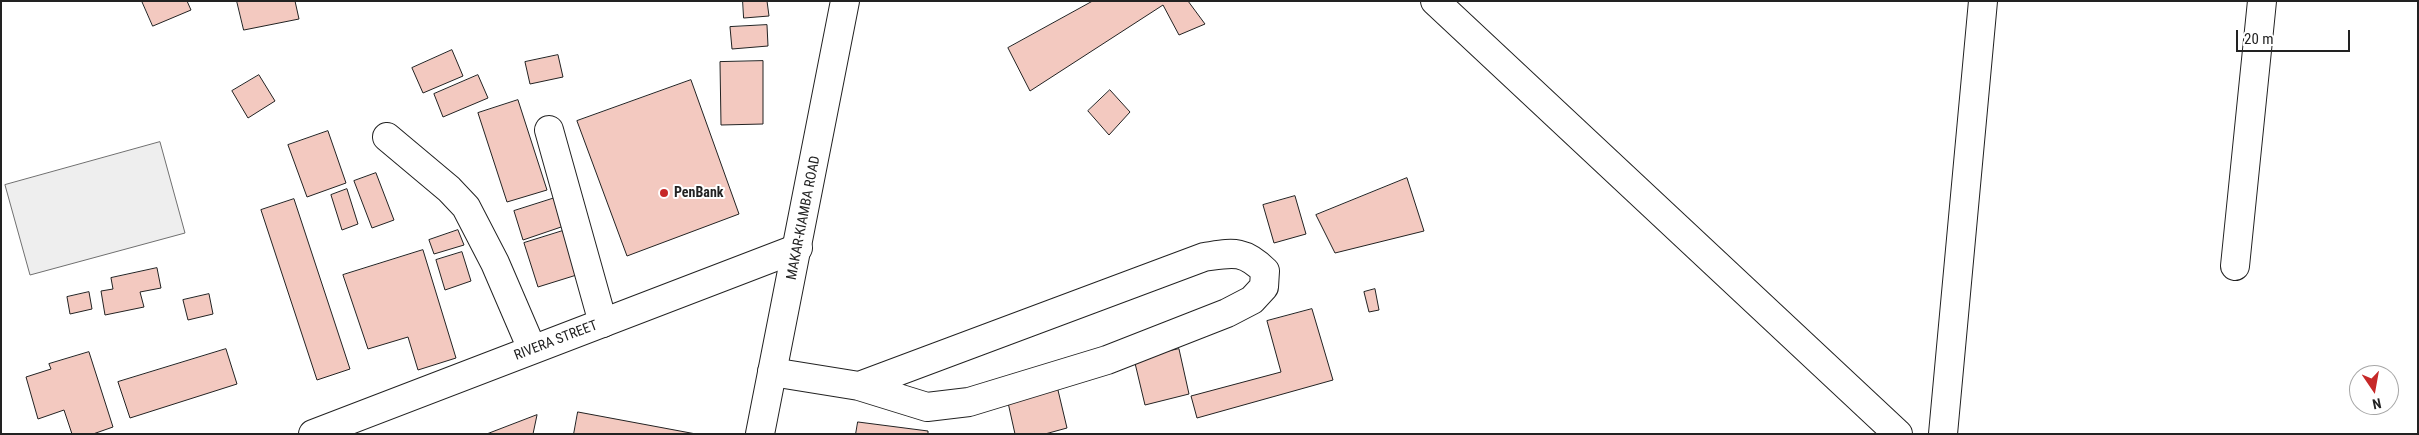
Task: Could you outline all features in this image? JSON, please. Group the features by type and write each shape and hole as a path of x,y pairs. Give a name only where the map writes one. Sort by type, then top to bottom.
{"street":[{"name":"MAKAR-KIAMBA ROAD","path":"760,434 845,1"},
{"path":"1435,1 1898,434"},
{"path":"1943,434 1983,1"},
{"path":"2235,266 2262,1"},
{"path":"550,130 603,322"},
{"path":"387,137 449,189 466,207 495,263 532,349"},
{"name":"RIVERA STREET","path":"313,434 798,248"},
{"path":"772,372 859,386 927,407 969,402 1107,360 1227,313 1252,300 1264,287 1266,271 1254,260 1238,253 1204,257 859,386"}],"shaded area":[{"path":"160,142 185,233 30,275 5,185"}],"building":[{"path":"142,1 187,1 191,10 153,26"},
{"path":"237,1 295,1 299,19 244,30"},
{"path":"743,1 767,1 769,16 744,18"},
{"path":"1093,1 1188,1 1205,24 1179,35 1163,5 1030,91 1008,48"},
{"path":"767,25 768,46 732,49 730,27"},
{"path":"452,50 463,76 423,93 412,68"},
{"path":"558,55 563,77 530,84 525,62"},
{"path":"763,61 763,124 721,125 720,62"},
{"path":"259,75 275,101 248,118 232,91"},
{"path":"478,75 488,98 443,117 434,94"},
{"path":"691,80 739,214 627,256 577,121"},
{"path":"1110,90 1130,112 1109,135 1088,111"},
{"path":"518,100 547,190 507,202 478,113"},
{"path":"328,131 346,183 307,197 288,145"},
{"path":"376,173 394,220 372,228 354,181"},
{"path":"1407,178 1424,231 1335,253 1316,215"},
{"path":"347,189 358,224 342,230 331,195"},
{"path":"1295,196 1306,234 1274,243 1263,205"},
{"path":"558,197 567,225 523,240 514,211"},
{"path":"294,199 350,369 317,380 261,210"},
{"path":"569,229 583,273 538,287 524,243"},
{"path":"458,230 464,245 434,254 429,240"},
{"path":"423,250 456,358 418,370 408,337 368,349 343,275"},
{"path":"462,252 471,281 445,290 436,260"},
{"path":"157,268 161,288 140,292 144,307 105,315 101,291 113,289 111,278"},
{"path":"1375,289 1379,310 1369,312 1364,292"},
{"path":"89,292 92,309 70,314 67,297"},
{"path":"209,294 213,314 188,320 183,300"},
{"path":"1312,309 1333,380 1197,418 1191,396 1281,372 1267,321"},
{"path":"226,349 237,384 130,418 118,382"},
{"path":"1179,349 1189,394 1145,405 1134,359"},
{"path":"89,352 113,427 93,434 72,434 64,410 38,419 26,377 51,369 49,364"},
{"path":"1057,386 1067,428 1045,434 1015,434 1007,398"},
{"path":"578,412 696,434 574,434"},
{"path":"537,415 533,434 487,434"},
{"path":"858,422 928,431 928,434 856,434"}],"place":[{"name":"PenBank","path":"664,193"}]}
